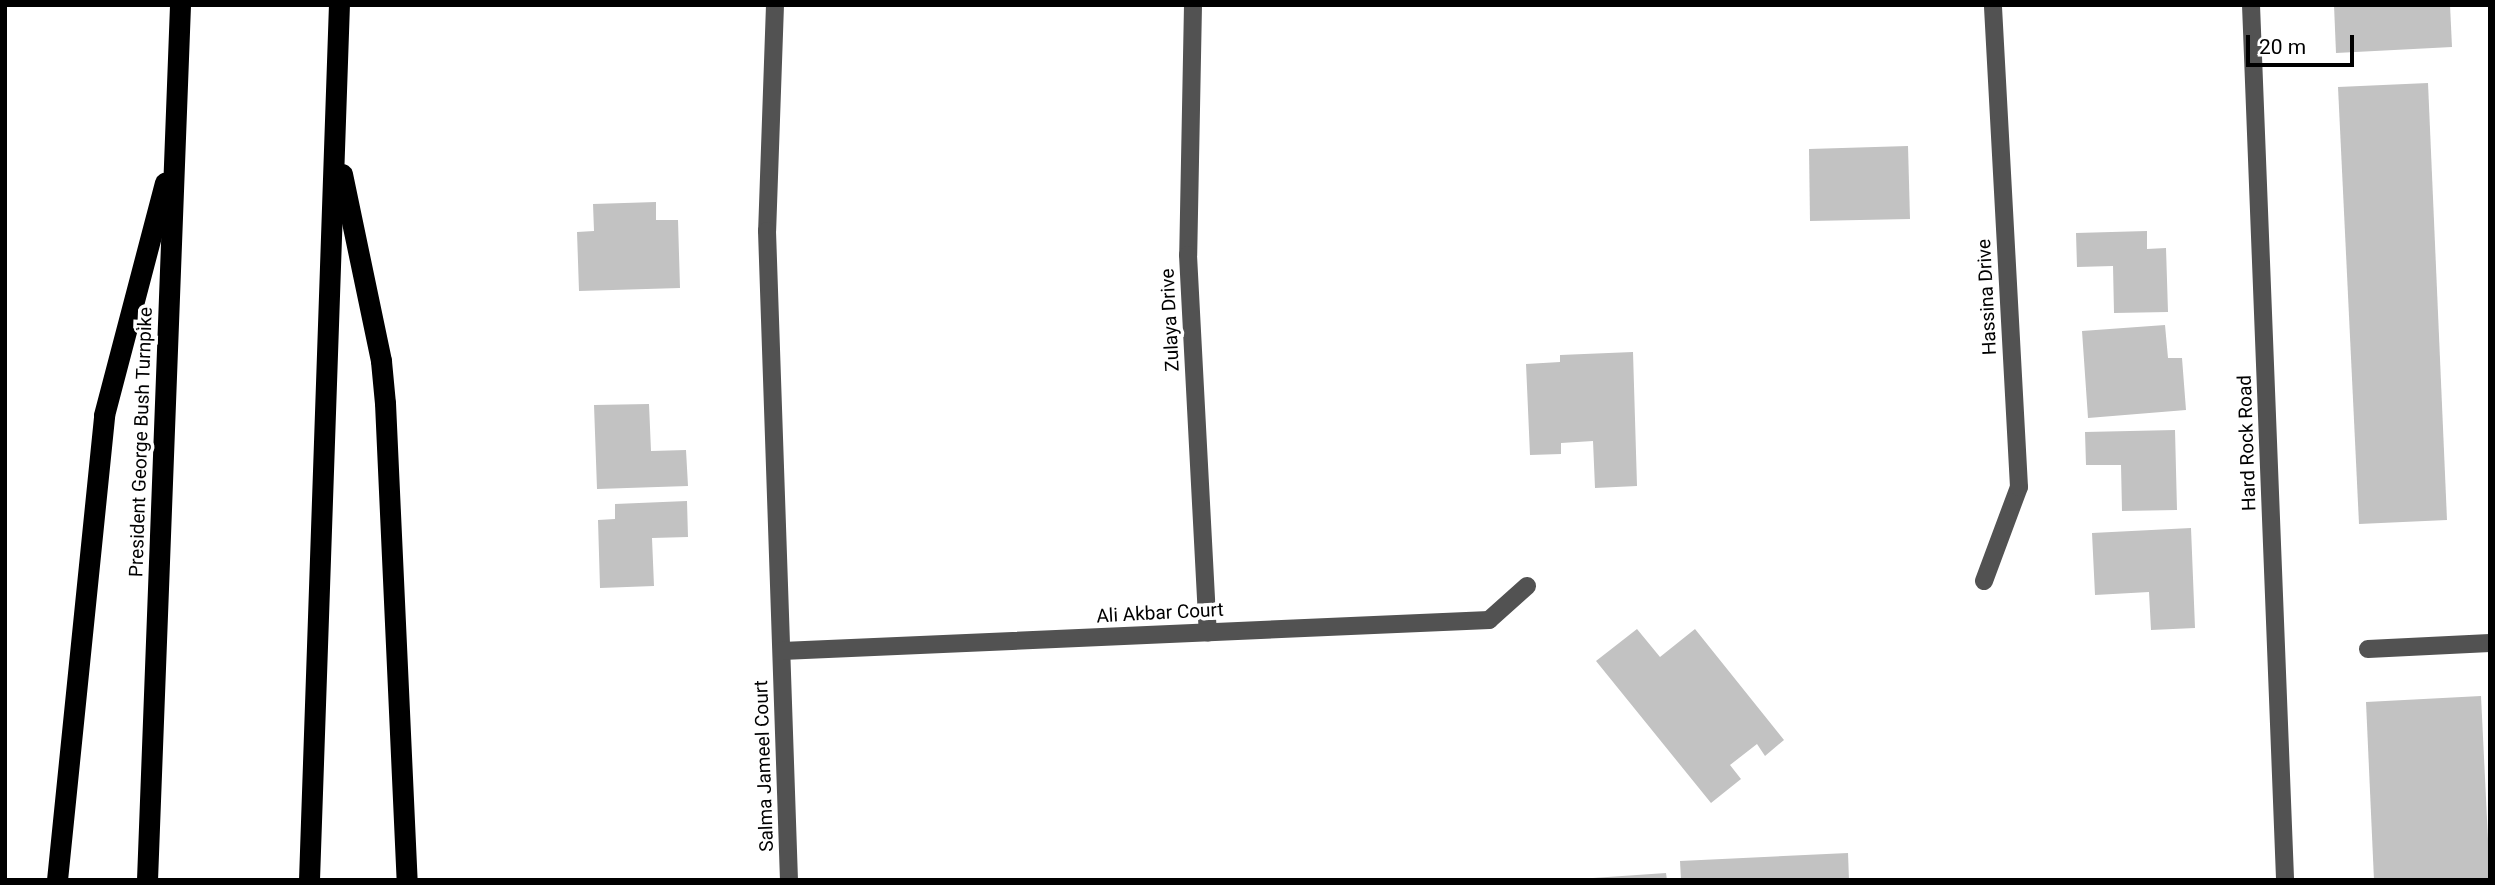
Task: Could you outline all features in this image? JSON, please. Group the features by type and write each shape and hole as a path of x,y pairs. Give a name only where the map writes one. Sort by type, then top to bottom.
{"highway":[{"name":"President George Bush Turnpike","path":"148,880 180,5"},
{"path":"309,880 339,5"},
{"path":"336,123 385,402 407,880"},
{"path":"57,880 104,415 175,129"}],"street":[{"name":"Salma Jameel Court","path":"775,5 767,231 789,880"},
{"name":"Zulaya Drive","path":"1193,5 1188,255 1208,632"},
{"name":"Hassina Drive","path":"1984,581 2019,487 1993,5"},
{"name":"Hard Rock Road","path":"2251,5 2285,880"},
{"name":"Ali Akbar Court","path":"782,651 1489,620 1527,586"},
{"path":"2368,649 2490,643"}],"building":[{"path":"2334,5 2450,5 2452,47 2336,53"},
{"path":"2428,83 2447,520 2359,524 2338,87"},
{"path":"1908,146 1910,219 1810,221 1809,149"},
{"path":"656,202 656,220 678,220 680,288 579,291 577,232 594,231 593,204"},
{"path":"2147,231 2147,249 2166,248 2168,312 2114,313 2113,266 2077,267 2076,233"},
{"path":"2165,325 2168,358 2182,358 2186,410 2088,418 2082,331"},
{"path":"1633,352 1637,486 1595,488 1593,441 1561,443 1561,454 1530,455 1526,364 1560,362 1560,355"},
{"path":"649,404 651,451 686,450 688,486 597,489 594,405"},
{"path":"2175,430 2177,510 2122,511 2121,465 2086,465 2085,432"},
{"path":"687,501 688,537 652,538 654,586 600,588 598,520 615,519 615,504"},
{"path":"2191,528 2195,628 2151,630 2149,592 2095,595 2092,533"},
{"path":"1637,629 1660,657 1695,629 1784,740 1765,756 1757,744 1730,765 1741,779 1711,803 1596,661"},
{"path":"2481,696 2490,880 2374,880 2366,702"},
{"path":"1848,853 1849,880 1681,880 1680,861"},
{"path":"1666,873 1667,880 1593,878"}]}
